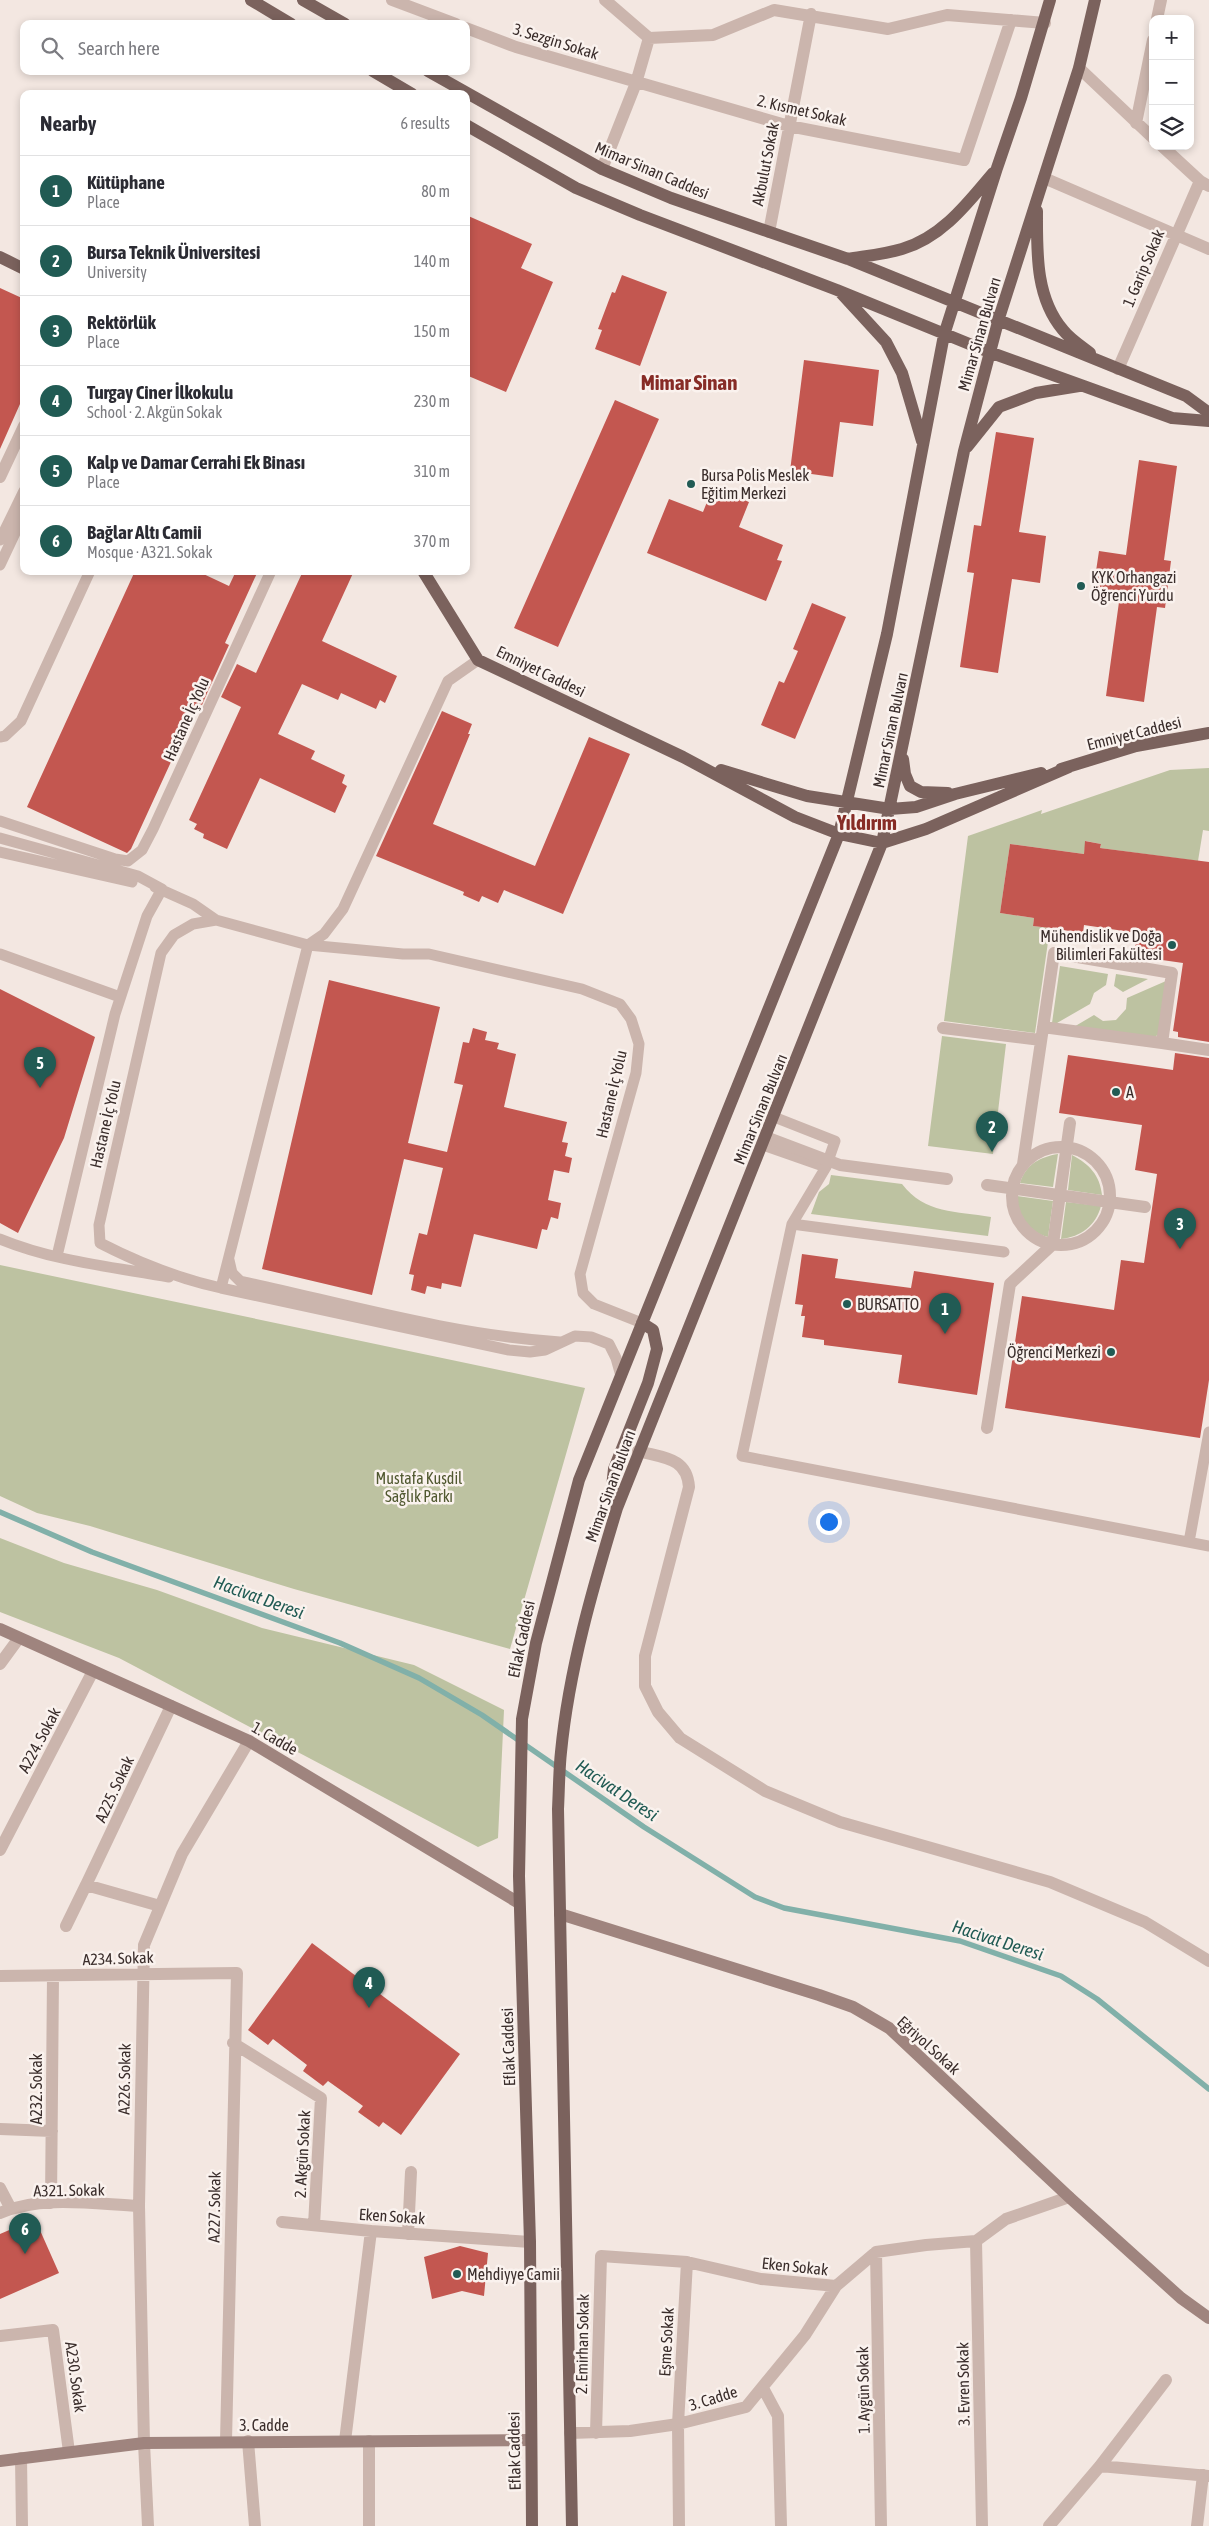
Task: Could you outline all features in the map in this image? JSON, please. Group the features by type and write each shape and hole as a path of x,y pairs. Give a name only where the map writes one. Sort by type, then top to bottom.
{"main road":[{"path":"251,0 284,20"},
{"path":"302,0 337,20"},
{"name":"Mimar Sinan Bulvarı","path":"553,1569 579,1480 838,834 887,634 944,335 996,168 1022,98 1050,0"},
{"name":"Mimar Sinan Bulvarı","path":"560,1914 558,1809 561,1752 569,1696 594,1584 617,1508 638,1451 765,1141 882,844 964,451 989,352 1079,68 1095,0"},
{"path":"380,75 405,90"},
{"name":"Mimar Sinan Caddesi","path":"435,75 462,90"},
{"name":"Mimar Sinan Caddesi","path":"470,95 602,169 671,198 848,259 999,318 1186,396 1209,413"},
{"path":"470,127 576,188 640,215 837,290 989,352 1172,418 1209,421"},
{"path":"848,259 903,249 936,232 960,213 996,168"},
{"path":"1036,200 1038,270 1049,303 1063,330 1099,361"},
{"path":"0,256 20,267"},
{"path":"837,290 886,342 902,373 922,445"},
{"path":"964,451 999,407 1036,393 1082,385"},
{"name":"Emniyet Caddesi","path":"425,575 478,660 683,757"},
{"name":"Emniyet Caddesi","path":"1068,767 1136,746 1209,733"},
{"path":"902,751 904,774 910,786 921,792 955,794"},
{"path":"683,757 756,782 807,796 890,809 916,807 955,794 1068,767"},
{"path":"683,757 795,817 838,834 882,844 934,826 1068,767"},
{"path":"617,1508 612,1487 614,1469 648,1383 657,1349 653,1330 642,1323"},
{"name":"Eflak Caddesi","path":"532,2526 530,2242 519,1903 522,1719 536,1643 553,1569"},
{"name":"1. Cadde","path":"0,1629 248,1741 519,1903"},
{"path":"560,1914 572,2526"},
{"name":"Eğriyol Sokak","path":"560,1914 853,2007 889,2028 1069,2197 1182,2298 1209,2318"},
{"name":"3. Cadde","path":"0,2461 144,2443 530,2440"}],"street":[{"path":"392,0 445,20"},
{"path":"605,0 649,38 713,35 774,10 811,14 888,29 947,15 1044,23"},
{"path":"1158,15 1160,0"},
{"name":"Akbulut Sokak","path":"769,232 811,14"},
{"name":"2. Kısmet Sokak","path":"636,83 789,126 964,160 1011,20"},
{"name":"3. Sezgin Sokak","path":"470,30 516,47 636,83"},
{"path":"602,169 636,83 649,38"},
{"path":"1136,123 1149,60"},
{"path":"1079,68 1149,134"},
{"path":"1167,150 1204,183"},
{"path":"1044,178 1209,249"},
{"name":"1. Garip Sokak","path":"1118,369 1176,234 1204,183"},
{"path":"0,477 20,434"},
{"path":"1023,1164 1054,954 1172,973 1162,1043"},
{"path":"1043,1027 1209,1050"},
{"path":"943,1028 1041,1040"},
{"path":"987,1428 1010,1284 1053,1244 1070,1123"},
{"path":"765,1141 827,1163 947,1180"},
{"path":"1061,1146 1067,1147 1088,1154 1102,1168 1109,1184 1110,1202 1108,1211 1098,1230 1081,1242 1060,1246 1036,1240 1020,1226 1012,1207 1012,1188 1017,1173 1023,1164 1036,1153 1061,1146"},
{"path":"988,1185 1145,1206"},
{"path":"638,1451 680,1463 688,1473 689,1487 645,1656 645,1686 658,1712 680,1738 774,1794 840,1822 1050,1882 1145,1922 1209,1961"},
{"path":"0,1664 19,1638"},
{"name":"A224. Sokak","path":"0,1850 93,1671"},
{"name":"A225. Sokak","path":"66,1926 171,1706"},
{"name":"A226. Sokak","path":"148,2526 144,2443 139,2206 144,1945 182,1854 248,1741"},
{"path":"86,1886 160,1906"},
{"name":"A234. Sokak","path":"0,1976 142,1973 236,1974"},
{"name":"A227. Sokak","path":"226,2442 233,2043 236,1974"},
{"name":"A232. Sokak","path":"51,2203 53,1976"},
{"name":"2. Akgün Sokak","path":"233,2043 321,2098 314,2225"},
{"path":"0,2129 52,2131"},
{"path":"408,2234 411,2172"},
{"path":"0,2188 5,2211"},
{"path":"876,2252 976,2241 1006,2219 1069,2197"},
{"name":"A321. Sokak","path":"5,2211 51,2203 139,2206"},
{"name":"Eken Sokak","path":"282,2222 408,2234 530,2242"},
{"path":"345,2441 371,2231"},
{"name":"3. Evren Sokak","path":"976,2241 982,2526"},
{"name":"Eken Sokak","path":"600,2256 687,2262 761,2279 836,2286 876,2252"},
{"name":"1. Aygün Sokak","path":"876,2252 881,2526"},
{"name":"2. Emirhan Sokak","path":"596,2433 600,2256"},
{"name":"Eşme Sokak","path":"679,2526 678,2424 687,2262"},
{"name":"3. Cadde","path":"570,2433 596,2433 678,2424 746,2407 805,2335 836,2286"},
{"name":"A230. Sokak","path":"0,2336 53,2330 69,2452"},
{"path":"1049,2526 1100,2466 1166,2380"},
{"path":"763,2388 778,2416 781,2526"},
{"path":"248,2441 255,2526"},
{"path":"369,2441 369,2526"},
{"path":"22,2458 22,2526"},
{"path":"1100,2466 1206,2475 1196,2526"}],"lane":[{"path":"0,565 3,544 20,501"},
{"path":"3,544 20,520"},
{"path":"0,737 5,736 21,721 88,575"},
{"name":"Hastane İç Yolu","path":"0,821 115,859 128,861 142,850 268,575"},
{"path":"222,1288 308,945 324,934 343,909 448,681 478,660"},
{"path":"0,838 138,876 162,889 147,916 120,997 57,1256"},
{"name":"Hastane İç Yolu","path":"0,852 162,889 193,904 216,920 308,945 403,954 430,954 582,989 620,1004 631,1019 639,1044 636,1073 580,1274 583,1293 594,1304 642,1323"},
{"name":"Hastane İç Yolu","path":"216,920 193,924 174,935 161,953 100,1225 100,1243 119,1253 205,1284 509,1350 530,1352 545,1350 575,1336 591,1337 609,1344 616,1358 621,1376"},
{"path":"0,954 120,997"},
{"path":"774,1117 835,1141 827,1163 792,1224 742,1456 1209,1546"},
{"path":"792,1224 1004,1252"},
{"path":"0,1239 16,1246 57,1256 205,1284"},
{"path":"229,1260 232,1273 240,1281 413,1320 530,1340 560,1342"},
{"path":"1189,1542 1209,1432"}],"green space":[{"path":"1209,768 1209,831 1203,830 1198,861 1100,848 1101,844 1086,841 1084,854 1010,844 1000,913 1034,918 1033,926 1050,928 1035,1033 944,1021 968,836 1042,810 1041,814 1170,770"},
{"path":"1060,966 1108,974 1106,985 1094,993 1090,1004 1057,1023 1052,1023"},
{"path":"1116,974 1148,979 1123,992 1114,986"},
{"path":"1166,981 1158,1035 1152,1038 1072,1028 1094,1015 1103,1021 1116,1020 1126,1009 1127,998"},
{"path":"942,1036 1006,1044 993,1154 928,1146"},
{"path":"1058,1154 1053,1187 1020,1183 1030,1166 1040,1159"},
{"path":"1072,1155 1084,1162 1093,1171 1099,1182 1102,1195 1068,1190"},
{"path":"831,1175 902,1184 911,1194 931,1206 942,1210 991,1217 988,1236 811,1214 819,1192 829,1184"},
{"path":"1017,1196 1053,1201 1048,1237 1041,1235 1025,1222 1019,1209"},
{"path":"1066,1202 1101,1206 1099,1213 1087,1229 1075,1236 1061,1239"},
{"name":"Mustafa Kuşdil Sağlık Parkı","path":"0,1265 585,1388 510,1649 294,1589 90,1526 37,1513 0,1496"},
{"path":"0,1538 64,1563 157,1590 262,1628 414,1665 504,1710 498,1838 478,1847 119,1658 0,1612"}],"building":[{"path":"470,217 532,244 521,268 553,282 506,392 470,377"},
{"path":"622,275 667,292 640,366 595,349 602,330 598,329 612,292 615,293"},
{"path":"0,288 20,297 20,404 0,449"},
{"path":"804,360 879,370 873,426 840,422 833,477 790,471"},
{"path":"615,400 659,419 558,647 514,628"},
{"path":"996,432 1034,438 1019,532 1046,536 1040,583 1012,579 998,673 960,667 974,573 967,572 974,525 981,526"},
{"path":"1139,460 1177,466 1164,560 1171,561 1165,608 1157,607 1144,702 1106,696 1119,602 1092,598 1099,551 1126,555"},
{"path":"713,487 749,502 739,527 783,545 777,560 782,561 766,601 647,553 669,499 703,512"},
{"path":"133,575 206,575 229,586 234,575 256,575 225,643 229,645 202,705 198,703 131,849 127,853 27,807"},
{"path":"301,575 352,575 322,641 397,676 385,703 380,700 376,709 341,693 338,700 302,684 278,734 315,751 311,759 345,775 342,783 347,786 335,813 260,778 227,849 203,838 204,834 194,829 197,824 189,820 241,707 221,697 237,664 256,673"},
{"path":"812,603 846,617 795,739 761,725 779,681 784,683 798,651 793,649"},
{"path":"442,711 472,724 468,734 470,734 433,824 535,866 589,737 630,754 563,914 504,890 498,903 482,896 479,902 463,895 464,892 376,856"},
{"name":"Mühendislik ve Doğa Bilimleri Fakültesi","path":"1085,841 1101,844 1100,848 1209,862 1209,1042 1178,1037 1178,1032 1173,1031 1183,963 1134,956 1137,933 1084,925 1083,933 1033,926 1034,918 1000,913 1010,844 1084,854"},
{"path":"329,980 440,1007 408,1143 447,1152 463,1085 454,1083 463,1042 469,1043 473,1028 487,1032 485,1040 499,1043 497,1049 516,1054 504,1107 567,1122 562,1142 568,1143 565,1156 572,1158 569,1173 554,1170 548,1200 561,1203 558,1219 551,1217 547,1230 542,1229 537,1249 474,1234 461,1287 442,1283 441,1289 427,1286 425,1294 411,1290 414,1275 409,1274 419,1233 427,1235 443,1168 404,1159 372,1295 262,1269"},
{"path":"0,989 95,1037 64,1138 18,1233 0,1223"},
{"path":"1175,1053 1209,1058 1209,1380 1200,1438 1005,1408 1022,1296 1114,1310 1121,1260 1144,1263 1157,1174 1135,1170 1142,1125 1059,1113 1068,1055 1173,1070"},
{"path":"802,1254 838,1259 835,1278 911,1288 914,1271 994,1283 977,1395 898,1383 902,1355 824,1345 824,1340 802,1337 805,1316 801,1316 803,1305 795,1304"},
{"path":"312,1943 460,2054 401,2135 383,2122 379,2127 358,2112 363,2106 328,2081 323,2086 303,2071 307,2065 273,2039 268,2045 248,2030"},
{"path":"35,2219 59,2273 0,2299 0,2234"},
{"name":"Mehdiyye Camii","path":"460,2246 488,2253 484,2296 462,2291 432,2299 424,2257"}],"waterway":[{"name":"Hacivat Deresi","path":"0,1512 92,1552 340,1643 419,1678 482,1715 644,1827 755,1897 784,1908 960,1941 1061,1976 1097,1999 1209,2089"}],"place":[{"name":"Bursa Polis Meslek Eğitim Merkezi","path":"691,484"},
{"name":"KYK Orhangazi Öğrenci Yurdu","path":"1081,586"},
{"name":"Mühendislik ve Doğa Bilimleri Fakültesi","path":"1172,945"},
{"name":"Kalp ve Damar Cerrahi Ek Binası","path":"40,1088"},
{"name":"A","path":"1116,1092"},
{"name":"Bursa Teknik Üniversitesi","path":"992,1152"},
{"name":"Rektörlük","path":"1180,1249"},
{"name":"BURSATTO","path":"847,1304"},
{"name":"Kütüphane","path":"945,1334"},
{"name":"Öğrenci Merkezi","path":"1111,1352"},
{"name":"Turgay Ciner İlkokulu","path":"369,2008"},
{"name":"Bağlar Altı Camii","path":"25,2254"},
{"name":"Mehdiyye Camii","path":"457,2274"}],"district":[{"name":"Mimar Sinan","path":"689,382"},
{"name":"Yıldırım","path":"867,822"}]}
